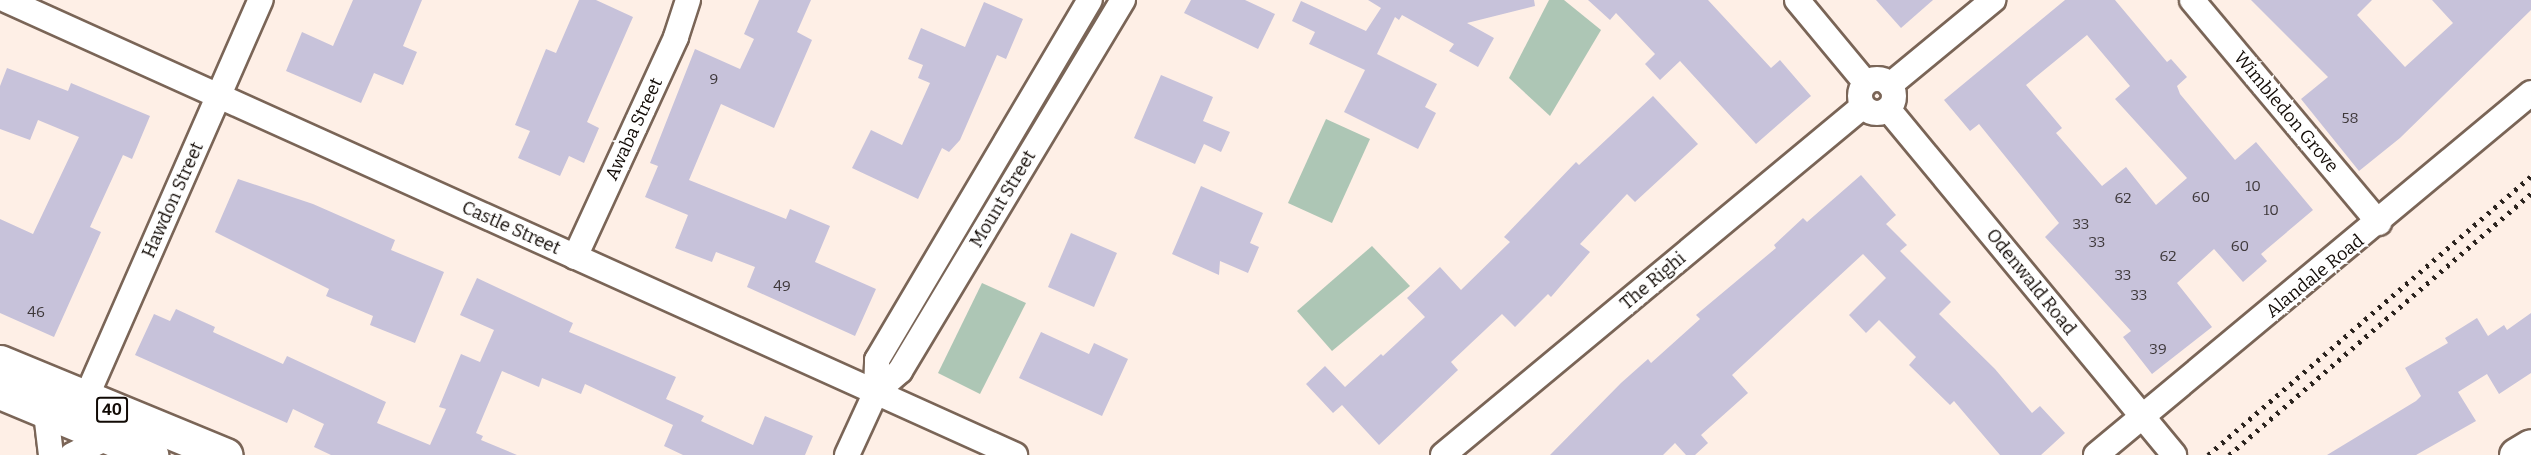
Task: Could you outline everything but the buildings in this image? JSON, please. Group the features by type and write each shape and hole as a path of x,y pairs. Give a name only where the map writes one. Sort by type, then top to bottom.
{"main road":[{"name":"40","path":"0,363 85,400 226,455"},
{"name":"40","path":"0,392 151,455"},
{"path":"2516,455 2531,446"}],"street":[{"name":"Castle Street","path":"6,0 1016,455"},
{"name":"Hawdon Street","path":"85,400 261,0"},
{"name":"Awaba Street","path":"575,257 676,37 688,0"},
{"name":"Mount Street","path":"847,455 876,392 877,360 1089,0"},
{"name":"Mount Street","path":"876,392 900,371 1123,0"},
{"path":"1797,0 1865,82"},
{"path":"1890,85 1993,0"},
{"name":"Wimbledon Grove","path":"2192,0 2379,223"},
{"path":"1878,78 1890,85 1894,97 1888,109 1875,113 1862,107 1859,94 1865,82 1878,78"},
{"name":"Alandale Road","path":"2096,455 2379,223 2531,93"},
{"name":"The Righi","path":"1443,455 1862,107"},
{"name":"Odenwald Road","path":"1888,109 2173,454"},
{"path":"46,413 51,455"},
{"path":"72,455 107,438"}],"green space":[{"path":"1549,0 1564,0 1601,30 1550,116 1509,78"},
{"path":"1326,119 1370,139 1332,223 1288,203"},
{"path":"1372,246 1410,286 1332,351 1297,311"},
{"path":"982,283 1026,303 980,394 938,373"}],"railway":[{"path":"2208,455 2531,176"},
{"path":"2229,455 2531,193"}]}
